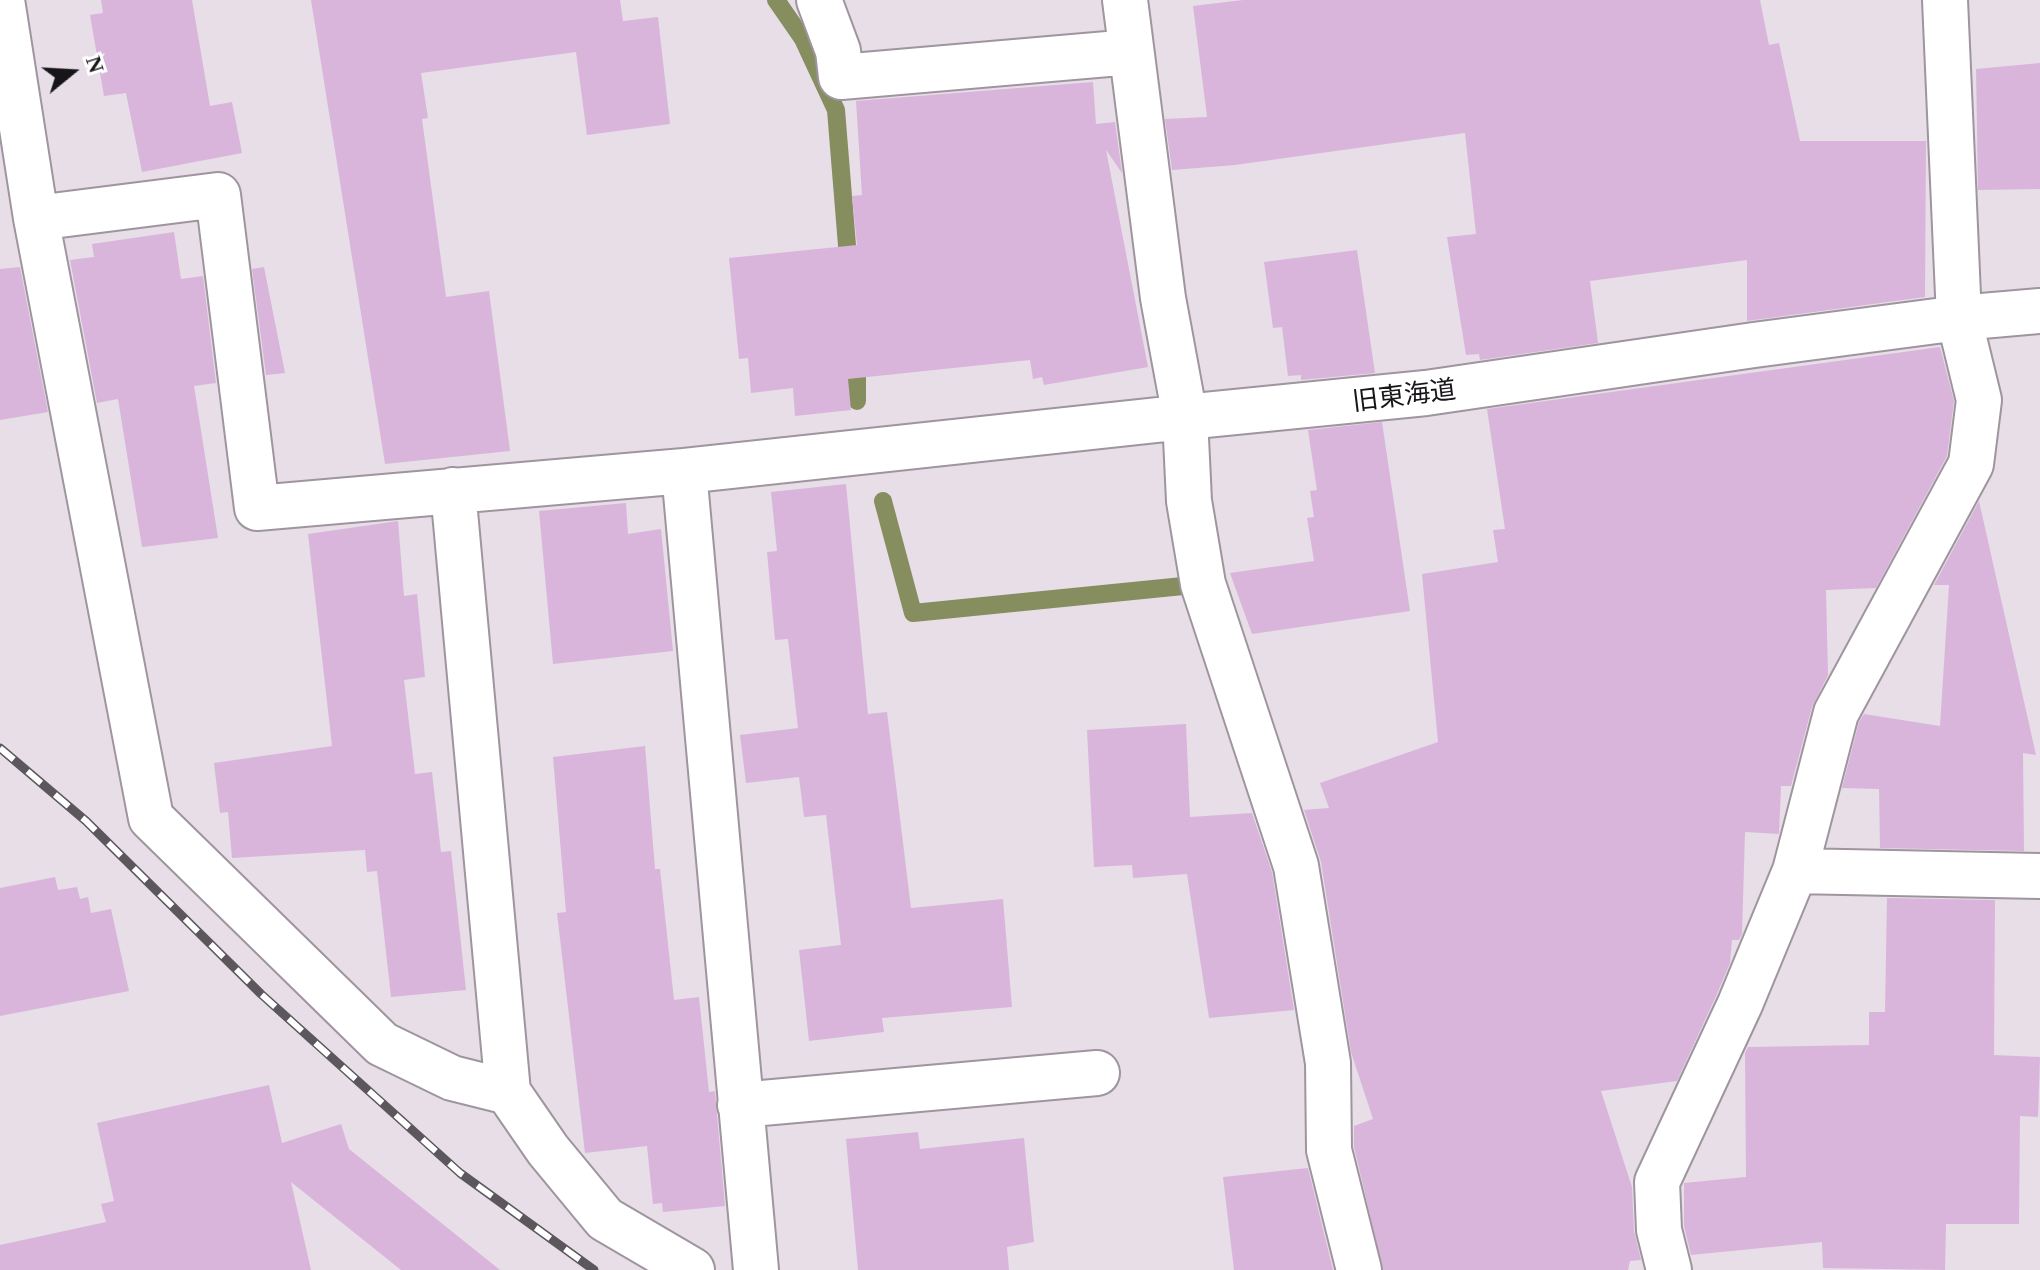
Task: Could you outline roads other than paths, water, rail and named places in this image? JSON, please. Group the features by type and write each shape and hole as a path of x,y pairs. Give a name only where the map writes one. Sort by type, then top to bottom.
{"street":[{"path":"2,0 36,218 151,818 382,1044 452,1078 508,1092"},
{"path":"819,0 838,51 841,77 1131,52"},
{"path":"1125,0 1163,298 1185,417 1189,501 1203,584 1296,866 1328,1063 1329,1150 1359,1270"},
{"path":"1659,1257 1657,1182 1740,1004 1795,871 1836,713 1971,464 1979,400 1959,318 1945,0"},
{"name":"旧東海道","path":"36,218 218,195 257,508 684,471 1426,393 1959,318 2040,311"},
{"path":"684,471 756,1270"},
{"path":"453,490 508,1092 548,1150 605,1219 692,1270"},
{"path":"1795,871 2040,876"},
{"path":"740,1105 1097,1073"}],"waterway":[{"path":"776,0 803,39 836,110 849,270"},
{"path":"857,356 857,401"},
{"path":"883,501 913,613 1203,584"}],"railway":[{"path":"0,748 86,821 261,994 460,1173 594,1270"}]}
